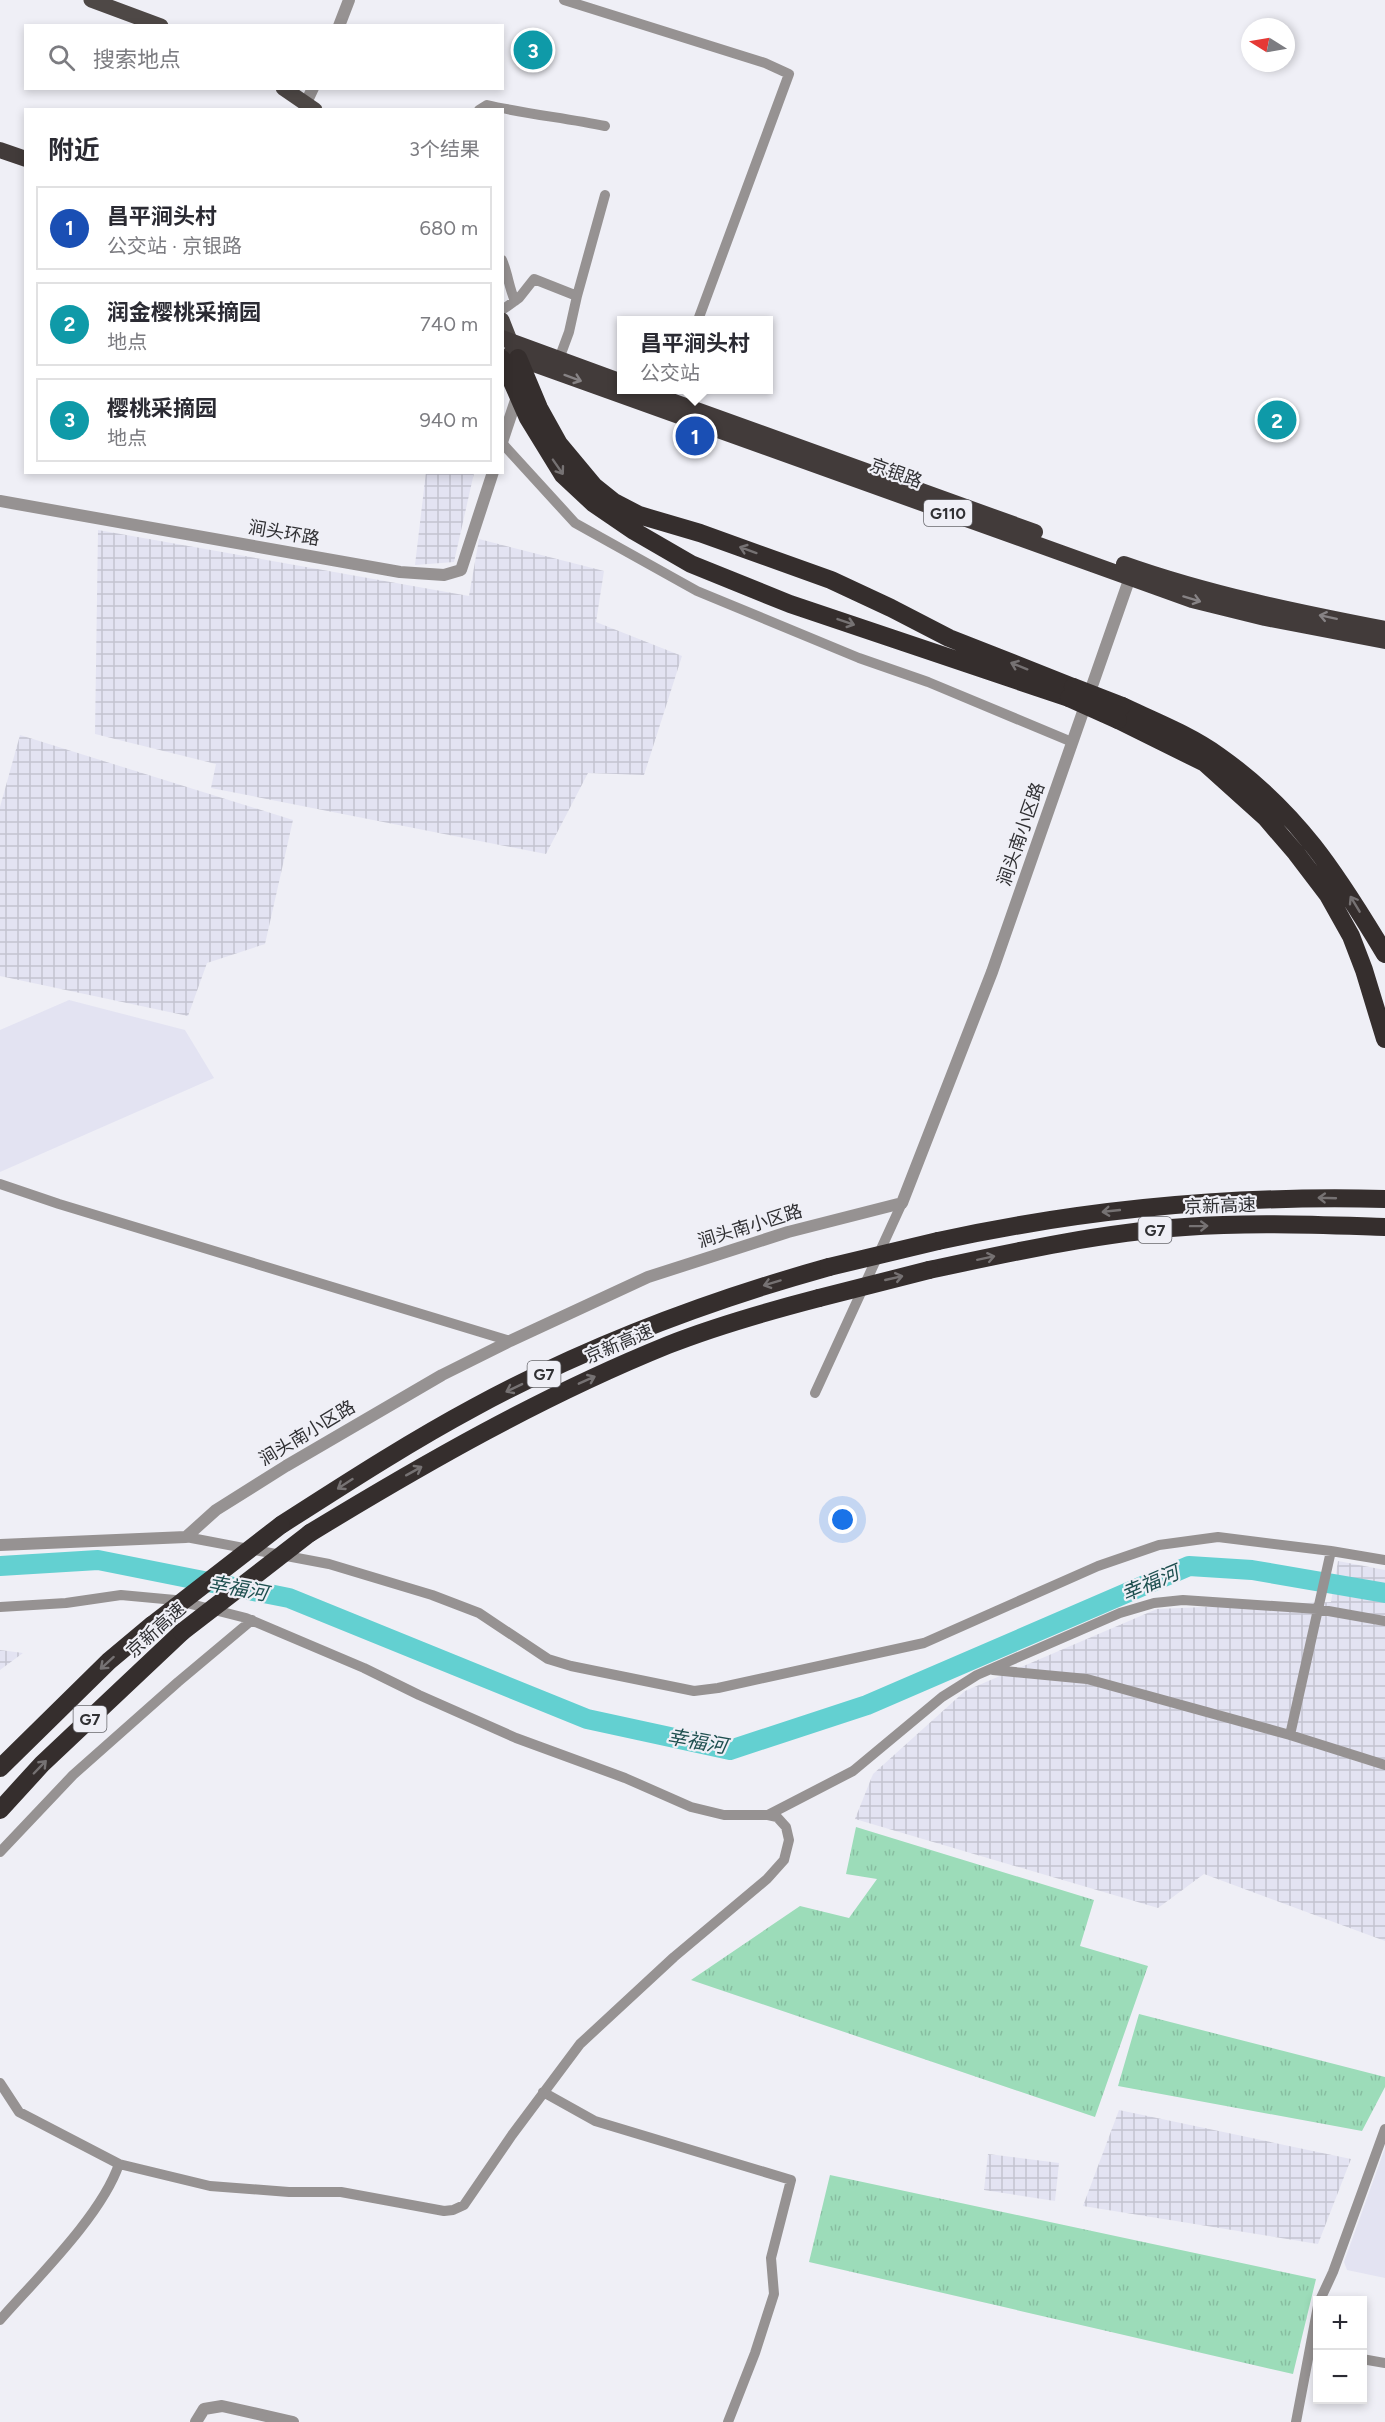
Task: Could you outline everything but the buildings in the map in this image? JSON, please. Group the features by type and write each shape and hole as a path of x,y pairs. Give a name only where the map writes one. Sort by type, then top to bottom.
{"highway":[{"path":"0,150 24,158"},
{"path":"0,159 24,167"},
{"path":"507,350 559,359 617,381"},
{"path":"507,350 518,394 528,418 551,457 563,475 610,517 691,564 790,604 1071,692"},
{"path":"507,350 559,444 594,486 614,502 639,515 700,533 831,580 949,638 1119,714 1218,755 1283,809 1310,839 1347,891 1385,954"},
{"name":"京银路","path":"507,350 617,389"},
{"name":"京银路","path":"630,394 1135,574 1385,629"},
{"name":"京银路","path":"671,395 1135,574 1192,600 1265,618 1385,641"},
{"path":"1119,714 1207,762 1266,808 1299,846 1333,891 1366,962 1385,1030"},
{"path":"1119,714 1205,763 1265,817 1296,853 1328,895 1351,936 1385,1040"},
{"name":"京新高速","path":"0,1768 109,1661 281,1525 379,1462 476,1407 571,1361 660,1323 769,1284 829,1267 986,1230 1093,1213 1161,1206 1311,1197 1385,1199"},
{"name":"京新高速","path":"0,1810 42,1764 182,1632 310,1533 395,1481 481,1433 580,1383 670,1344 819,1298 929,1270 991,1256 1085,1240 1185,1227 1311,1224 1385,1227"}],"main road":[{"path":"91,0 156,24"},
{"path":"286,90 310,108"},
{"path":"504,332 507,350"}],"street":[{"path":"340,24 349,0"},
{"path":"564,0 765,63 789,74 700,316"},
{"path":"310,108 313,90"},
{"path":"482,108 487,105 500,108"},
{"path":"504,109 605,126"},
{"path":"559,359 569,332 604,195"},
{"path":"504,268 515,301"},
{"path":"504,309 515,301 534,279 577,296"},
{"path":"504,437 518,394"},
{"path":"504,445 574,523 697,591 859,658 928,682 1072,742"},
{"name":"涧头环路","path":"0,501 400,572 444,575 461,570 492,474"},
{"name":"涧头南小区路","path":"186,1537 216,1510 286,1466 442,1375 510,1341 648,1277 788,1232 902,1203 993,972 1128,583 1135,574"},
{"path":"0,1184 81,1211 510,1341"},
{"path":"815,1393 902,1203"},
{"path":"0,1545 186,1537 329,1563 432,1595 479,1613 548,1659 571,1666 694,1691 718,1689 924,1643 1098,1566 1159,1545 1218,1537 1385,1560"},
{"path":"1290,1735 1331,1551"},
{"path":"0,1607 66,1603 121,1594 175,1600 252,1620 364,1668 505,1733 625,1778 691,1807 724,1815 777,1817 786,1827 789,1840 784,1860 767,1879 674,1957 579,2044 464,2205 453,2210 444,2211 341,2192 289,2192 210,2186 119,2164 19,2112 0,2083"},
{"path":"768,1815 853,1771 942,1697 989,1670 1120,1613 1154,1603 1183,1600 1317,1609 1385,1621"},
{"path":"0,1852 73,1775 252,1620"},
{"path":"989,1670 1087,1679 1290,1735 1385,1765"},
{"path":"543,2092 595,2121 791,2180 771,2258 774,2294 755,2353 728,2422"},
{"path":"1322,2296 1385,2129"},
{"path":"0,2320 86,2221 113,2180 119,2164"},
{"path":"1296,2422 1313,2354"},
{"path":"1367,2360 1385,2363"},
{"path":"196,2422 204,2409 222,2406 293,2422"}],"shaded area":[{"path":"426,474 474,474 454,562 415,565"},
{"path":"98,530 469,596 479,539 604,571 596,622 682,656 644,775 588,773 546,854 211,788 216,764 95,734"},
{"path":"20,735 293,820 265,944 207,963 188,1016 0,976 0,807"},
{"path":"69,1000 185,1030 214,1078 0,1172 0,1030"},
{"path":"1338,1561 1385,1570 1385,1941 1204,1874 1158,1908 855,1819 873,1774 965,1691 1157,1609 1331,1602"},
{"path":"0,1650 23,1653 0,1670"},
{"path":"1119,2110 1351,2159 1318,2244 1083,2206"},
{"path":"1385,2148 1385,2278 1347,2270 1344,2262"},
{"path":"988,2154 1059,2163 1055,2201 984,2190"}],"green space":[{"path":"856,1827 1094,1900 1080,1946 1148,1966 1095,2117 691,1980 800,1906 849,1918 877,1879 846,1874"},
{"path":"1139,2014 1385,2077 1385,2087 1362,2131 1118,2086"},
{"path":"830,2175 1316,2279 1293,2374 809,2262"}],"waterway":[{"name":"幸福河","path":"0,1566 98,1560 289,1598 587,1719 730,1750 867,1705 1189,1566 1252,1570 1385,1593"}],"place":[{"name":"樱桃采摘园","path":"533,50"},
{"name":"润金樱桃采摘园","path":"1277,420"},
{"name":"昌平涧头村","path":"695,436"}]}
